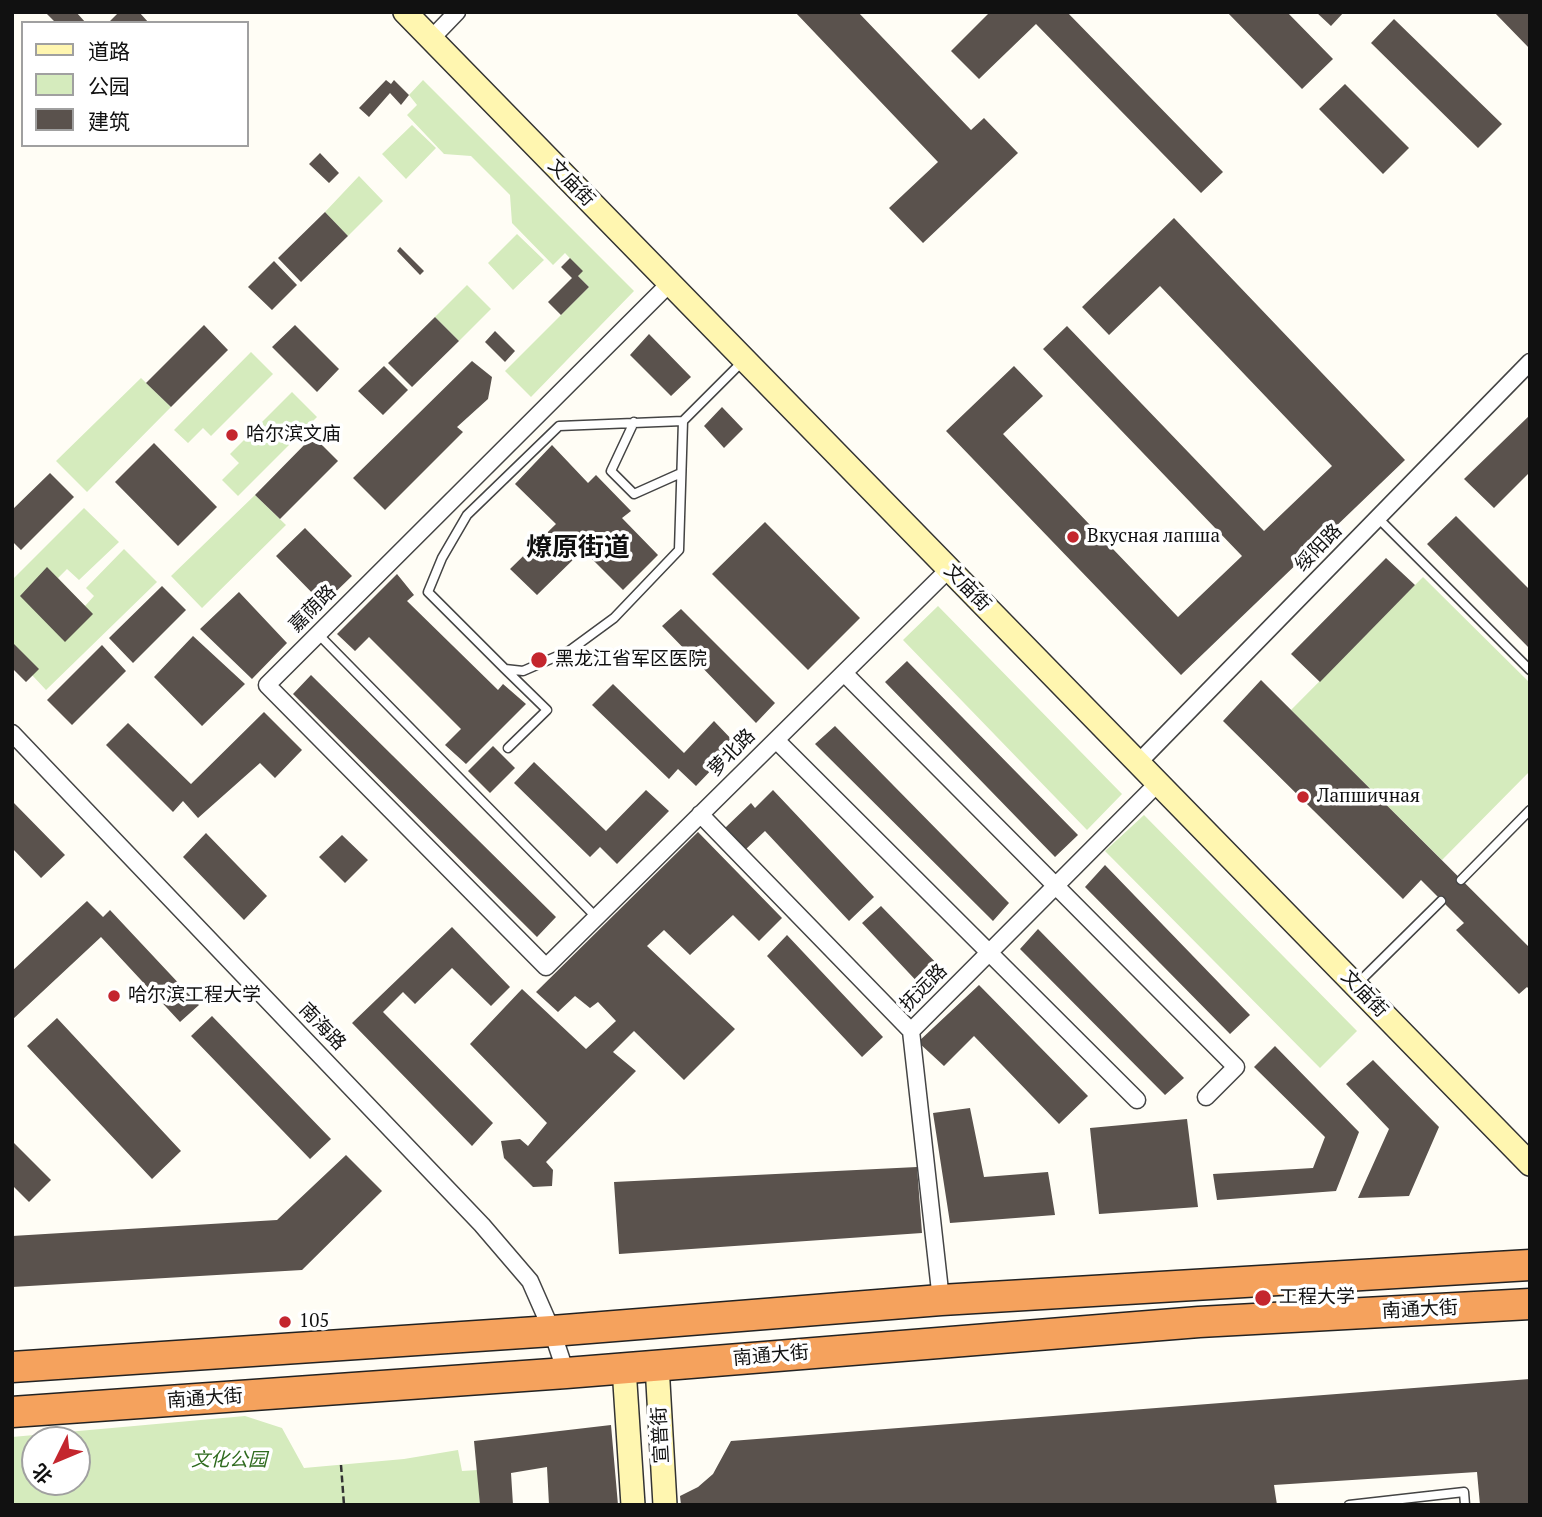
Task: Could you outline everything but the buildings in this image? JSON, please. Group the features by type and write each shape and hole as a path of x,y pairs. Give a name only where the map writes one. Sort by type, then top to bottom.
{"highway":[{"name":"南通大街","path":"12,1367 552,1331 941,1300 1530,1265"},
{"name":"南通大街","path":"12,1412 566,1373 1199,1322 1530,1304"}],"main road":[{"name":"文庙街","path":"405,12 1530,1164"},
{"name":"宣普街","path":"657,1365 665,1505"},
{"name":"宣普街","path":"624,1368 633,1505"}],"street":[{"path":"430,39 457,12"},
{"name":"嘉荫路","path":"545,967 267,685 670,283"},
{"name":"绥阳路","path":"1138,763 1530,362"},
{"name":"萝北路","path":"545,967 949,569"},
{"path":"844,673 1236,1067 1206,1097"},
{"name":"南海路","path":"12,733 482,1224 530,1281 552,1331 566,1373"},
{"path":"776,740 1137,1100"},
{"name":"抚远路","path":"941,1300 911,1031 1158,783"},
{"path":"700,814 911,1031"}],"lane":[{"path":"505,670 523,671 569,651 614,618 679,550 683,421 745,360"},
{"path":"508,748 547,710 428,592 442,558 467,515 559,426 683,421"},
{"path":"634,422 611,471 634,494 681,473"},
{"path":"1378,517 1530,670"},
{"path":"318,634 596,917"},
{"path":"1461,880 1530,810"},
{"path":"1355,985 1441,901"},
{"path":"1349,1505 1464,1492 1465,1505"}],"path":[{"path":"341,1465 344,1505"}],"green space":[{"path":"423,80 634,291 531,397 505,371 589,287 578,276 582,271 565,253 553,265 512,223 510,195 471,156 444,154 407,115 417,105 409,95"},
{"path":"412,125 436,148 406,179 382,154"},
{"path":"359,176 383,201 348,236 325,212"},
{"path":"517,234 544,260 513,290 488,263"},
{"path":"467,285 491,309 459,341 435,317"},
{"path":"251,352 273,374 211,436 203,428 188,443 174,430"},
{"path":"141,378 171,407 87,492 56,461"},
{"path":"292,392 317,417 238,496 222,480 239,463 230,454"},
{"path":"255,495 286,525 202,608 171,576"},
{"path":"84,508 119,542 79,580 67,569 58,578 85,606 94,596 86,588 124,549 157,582 46,690 32,675 12,642 12,580"},
{"path":"1423,577 1530,683 1530,771 1442,860 1291,710"},
{"path":"938,606 1122,794 1087,830 903,640"},
{"path":"1144,815 1357,1031 1320,1068 1105,851"},
{"name":"文化公园","path":"245,1416 282,1428 304,1468 404,1459 458,1450 462,1471 478,1470 480,1505 12,1505 12,1437 21,1436 21,1496 91,1496 91,1430"}],"place":[{"name":"哈尔滨文庙","path":"232,435"},
{"name":"Вкусная лапша","path":"1073,537"},
{"name":"黑龙江省军区医院","path":"539,660"},
{"name":"Лапшичная","path":"1303,797"},
{"name":"哈尔滨工程大学","path":"114,996"},
{"name":"工程大学","path":"1263,1298"},
{"name":"105","path":"285,1322"}],"district":[{"name":"燎原街道","path":"578,549"}]}
